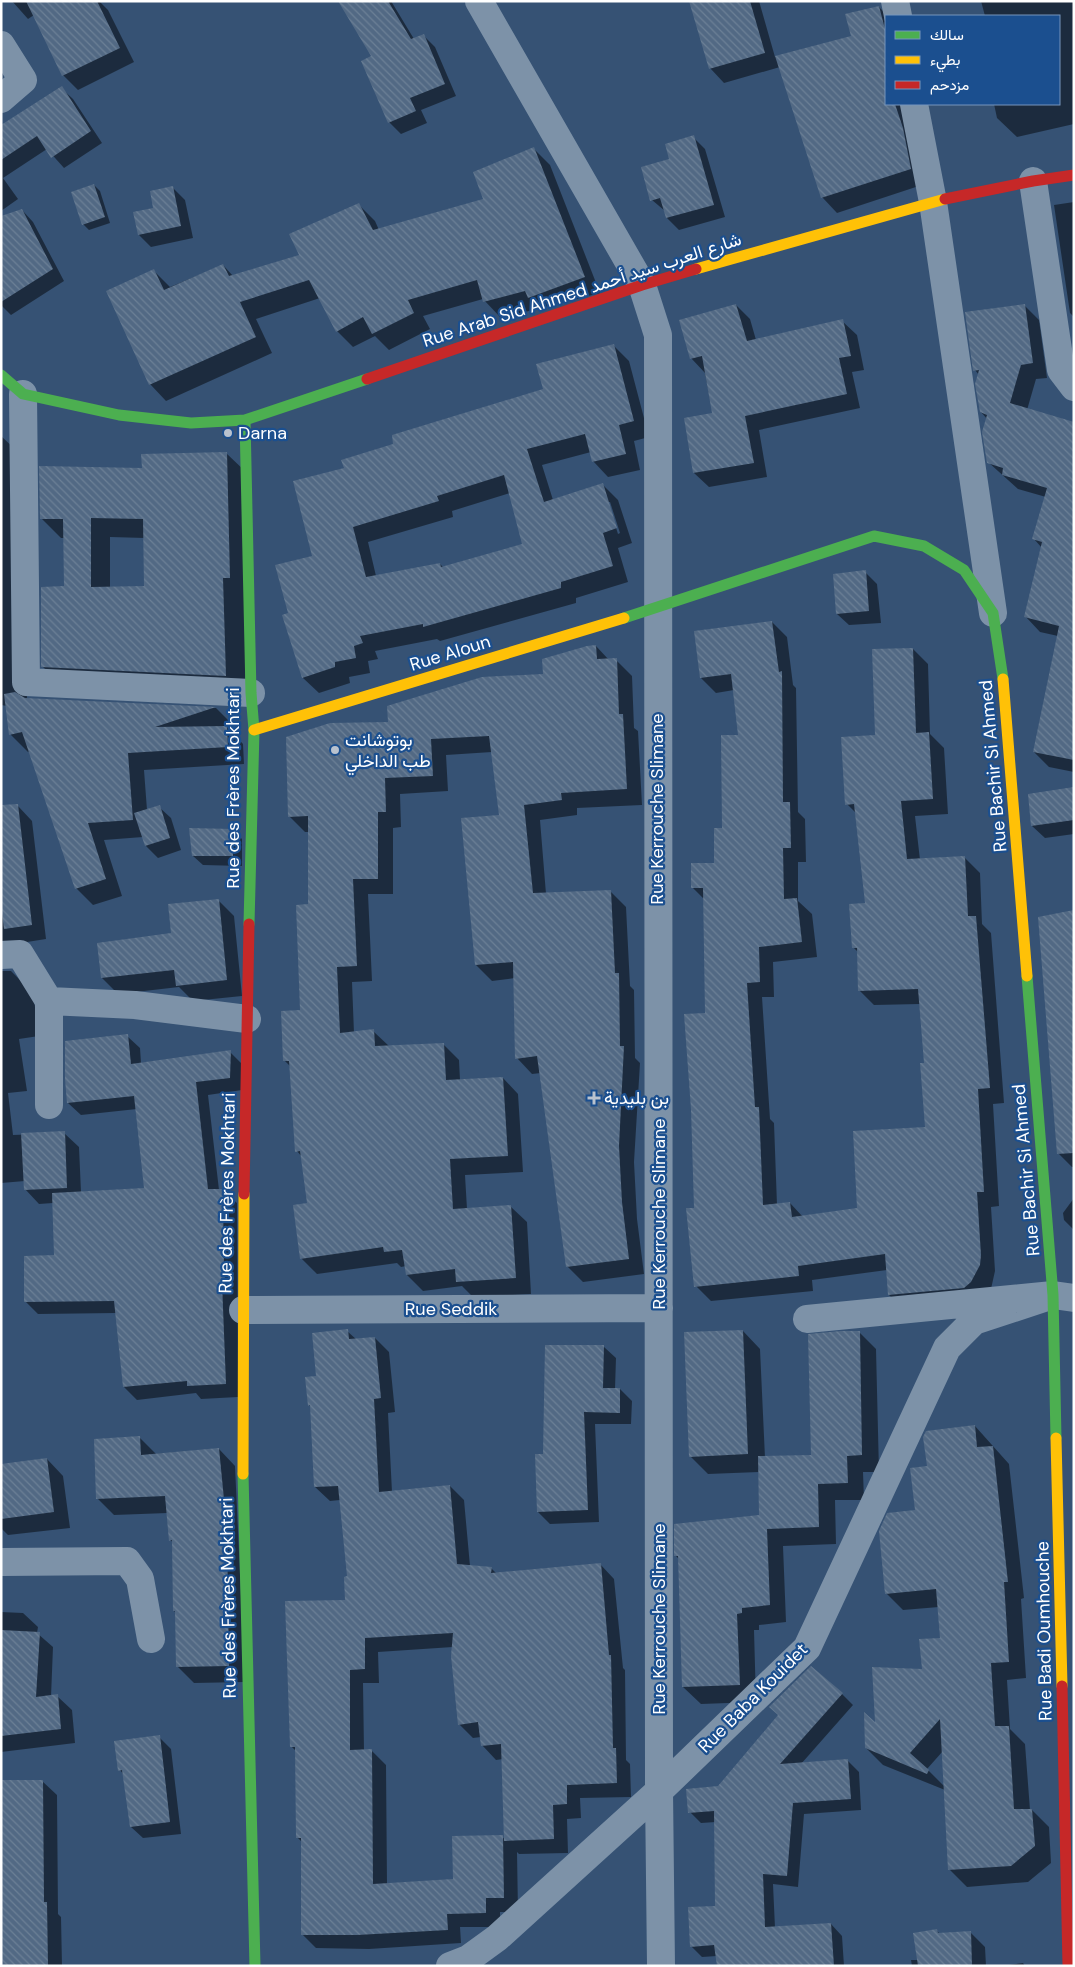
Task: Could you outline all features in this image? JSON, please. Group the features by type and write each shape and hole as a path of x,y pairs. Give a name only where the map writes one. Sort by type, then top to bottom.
{"street":[{"name":"Rue Kerrouche Slimane","path":"479,1 642,285 658,335 659,1791 661,1966"},
{"path":"896,1 898,15"},
{"path":"1,45 23,80 1,99"},
{"path":"914,105 933,202 993,613"},
{"name":"Rue Arab Sid Ahmed شارع العرب سيد أحمد","path":"12,393 119,416 191,423 245,420 642,285 933,202 1033,180 1074,175"},
{"path":"1033,180 1061,370 1074,387"},
{"path":"1,375 12,393 26,682 251,693"},
{"name":"Rue des Frères Mokhtari","path":"245,420 251,693 254,730 247,1019 243,1310 243,1508 255,1966"},
{"name":"Rue Bachir Si Ahmed","path":"657,608 874,536 924,546 964,570 993,613 1003,676 1064,1296"},
{"name":"Rue Aloun","path":"254,730 657,608"},
{"path":"1,955 20,954 49,1001 49,1105"},
{"path":"49,1001 135,1005 247,1019"},
{"path":"806,1319 1064,1296"},
{"name":"Rue Baba Kouidet","path":"450,1966 468,1959 497,1938 659,1791 807,1648 947,1348 974,1321 1064,1296"},
{"name":"Rue Badi Oumhouche","path":"1064,1296 1070,1830 1068,1966"},
{"name":"Rue Seddik","path":"243,1310 659,1308"},
{"path":"1,1562 127,1561 140,1579 151,1639"}],"building":[{"path":"26,1 97,1 120,48 62,76"},
{"path":"338,1 388,1 411,39 424,34 445,84 410,98 416,111 388,123 361,61 371,56"},
{"path":"689,1 750,1 765,53 709,69"},
{"path":"879,6 885,29 885,105 895,105 903,128 911,169 821,198 775,56 851,36 845,14"},
{"path":"62,86 91,131 51,158 37,136 1,160 1,125"},
{"path":"694,135 714,205 666,218 660,198 650,201 641,167 669,159 665,144"},
{"path":"534,147 585,277 528,298 525,291 483,302 477,280 408,300 414,313 372,334 363,317 336,332 309,280 240,302 256,337 149,385 106,291 154,269 164,290 223,264 229,276 299,255 289,234 359,203 373,230 483,199 473,172"},
{"path":"94,184 105,217 82,225 71,192"},
{"path":"173,186 181,226 138,235 133,212 153,208 150,191"},
{"path":"22,209 53,269 1,302 1,216"},
{"path":"736,304 747,341 843,319 851,356 839,358 847,394 745,416 754,463 693,473 684,418 712,413 702,356 690,359 679,320"},
{"path":"1025,304 1033,363 1021,365 1010,403 1074,422 1074,760 1033,752 1059,626 1024,617 1042,542 1032,539 1047,488 1002,475 1003,468 987,463 982,432 987,415 980,412 975,384 979,370 973,371 965,312"},
{"path":"614,344 634,421 619,425 626,454 592,462 585,434 527,449 544,502 603,483 617,528 603,533 613,566 561,582 561,588 423,627 423,624 360,636 363,643 354,646 356,658 335,662 335,667 302,678 282,615 288,613 275,565 312,556 293,481 344,468 341,460 393,444 392,435 543,389 536,364","holes":["504,475 522,544 441,567 440,563 366,577 353,527 439,501 437,496"]},
{"path":"227,452 230,578 223,578 226,676 41,667 41,587 64,586 63,519 40,519 39,466 142,468 141,454","holes":["91,518 143,519 144,586 91,587"]},
{"path":"866,570 869,611 836,614 833,574"},
{"path":"772,621 779,672 782,671 783,802 790,802 791,848 783,848 784,899 797,898 802,942 759,947 760,982 747,983 755,1107 759,1107 763,1205 790,1202 792,1217 857,1208 853,1131 925,1127 920,1063 924,1063 918,989 858,991 857,948 852,948 849,904 865,903 854,804 845,805 841,737 875,735 872,649 913,648 916,733 929,732 933,799 901,801 907,859 965,856 968,916 976,916 990,1088 978,1089 984,1192 977,1192 980,1265 971,1282 964,1288 888,1295 885,1254 798,1266 799,1276 694,1287 686,1208 694,1208 691,1109 684,1014 705,1013 703,888 691,888 691,863 714,863 714,828 722,828 721,735 738,735 731,674 700,678 694,631"},
{"path":"596,645 597,659 617,658 619,714 623,714 627,789 561,793 562,800 524,805 533,893 611,890 615,973 619,973 620,1046 624,1046 619,1146 622,1202 629,1259 566,1267 537,1056 515,1059 513,962 475,965 461,818 499,815 489,736 431,739 433,776 385,778 386,812 378,812 378,879 353,879 357,966 337,967 340,1033 374,1029 375,1046 444,1043 446,1080 503,1077 508,1156 450,1159 453,1209 511,1205 516,1278 456,1282 455,1269 406,1275 402,1250 384,1252 383,1247 300,1259 293,1205 307,1203 300,1151 295,1152 289,1061 283,1061 281,1011 300,1010 296,905 308,904 308,816 288,817 286,737 330,723 388,722 387,706 482,677 543,674 542,659"},
{"path":"15,692 25,698 216,707 155,727 227,726 228,747 128,753 133,820 88,823 106,879 75,889 22,732 9,735 4,694"},
{"path":"1074,787 1074,820 1031,826 1028,794"},
{"path":"18,804 32,925 4,929 1,906 1,805"},
{"path":"160,805 170,838 145,846 134,813"},
{"path":"189,828 233,829 233,856 192,856"},
{"path":"219,899 227,980 176,986 174,970 101,978 97,943 171,933 168,904"},
{"path":"1074,910 1074,1153 1057,1154 1038,917"},
{"path":"128,1034 131,1064 231,1050 230,1078 196,1082 208,1189 224,1189 223,1244 225,1282 222,1282 226,1384 187,1386 187,1381 123,1387 114,1301 24,1302 24,1256 54,1255 52,1193 144,1188 134,1096 67,1103 65,1041"},
{"path":"65,1131 67,1188 24,1190 21,1133"},
{"path":"348,1329 349,1339 375,1337 381,1398 374,1399 379,1492 450,1485 457,1564 492,1567 491,1573 601,1563 609,1655 611,1655 613,1748 616,1748 617,1783 567,1785 567,1804 553,1805 554,1839 504,1841 501,1744 481,1746 478,1722 458,1725 451,1656 453,1633 365,1638 365,1669 350,1670 350,1750 372,1749 373,1884 453,1879 452,1836 503,1835 504,1898 486,1898 486,1913 447,1914 448,1930 357,1935 301,1935 301,1838 296,1838 295,1747 290,1747 285,1601 345,1600 344,1577 347,1576 338,1486 314,1487 310,1405 308,1406 305,1377 316,1376 312,1333"},
{"path":"743,1330 748,1454 689,1457 684,1332"},
{"path":"860,1331 862,1455 847,1456 848,1483 818,1484 819,1527 767,1529 770,1605 742,1608 742,1613 737,1614 740,1685 682,1687 678,1556 674,1556 674,1524 759,1515 758,1456 811,1455 808,1334"},
{"path":"545,1345 604,1345 603,1388 620,1388 620,1413 584,1412 588,1510 537,1512 535,1454 543,1454"},
{"path":"975,1425 977,1447 993,1446 1008,1582 1004,1582 1009,1662 991,1663 995,1726 1009,1726 1014,1809 1032,1809 1035,1846 1011,1866 948,1870 940,1719 910,1753 929,1770 927,1774 865,1748 864,1712 875,1722 872,1667 922,1669 919,1639 940,1638 936,1589 885,1594 879,1531 887,1513 915,1510 910,1468 927,1466 923,1437 926,1431"},
{"path":"140,1436 141,1455 219,1448 227,1530 229,1666 176,1667 172,1540 169,1541 165,1496 96,1499 94,1439"},
{"path":"47,1458 54,1512 1,1519 1,1464"},
{"path":"1,1630 40,1632 36,1697 58,1694 61,1729 1,1736"},
{"path":"811,1666 843,1693 780,1764 848,1759 851,1799 793,1803 787,1876 763,1874 765,1927 831,1923 834,1966 717,1966 714,1945 690,1947 688,1907 715,1906 714,1811 688,1813 686,1789 718,1786 778,1715 769,1707"},
{"path":"160,1735 170,1822 130,1827 122,1770 118,1771 114,1741"},
{"path":"1,1780 43,1780 44,1902 47,1902 48,1966 1,1966"},
{"path":"937,1929 938,1933 971,1931 972,1966 918,1966 913,1933"}],"traffic: fast":[{"path":"1,375 23,394 119,415 191,423 245,420 367,379"},
{"path":"245,420 251,693 254,730 249,924"},
{"path":"624,618 874,536 924,546 964,570 993,613 1003,679"},
{"path":"1027,976 1053,1295 1056,1438"},
{"path":"243,1474 255,1966"}],"traffic: slow":[{"path":"696,269 945,199"},
{"path":"254,730 624,618"},
{"path":"1003,679 1027,976"},
{"path":"243,1474 244,1194"},
{"path":"1056,1438 1062,1686"}],"traffic: jam":[{"path":"945,199 1033,181 1074,175"},
{"path":"367,379 642,285 696,269"},
{"path":"244,1194 249,924"},
{"path":"1062,1686 1068,1966"}],"place":[{"name":"Darna","path":"228,433"},
{"name":"بوتوشانت طب الداخلي","path":"335,750"},
{"name":"بن بليدية","path":"594,1098"}]}
